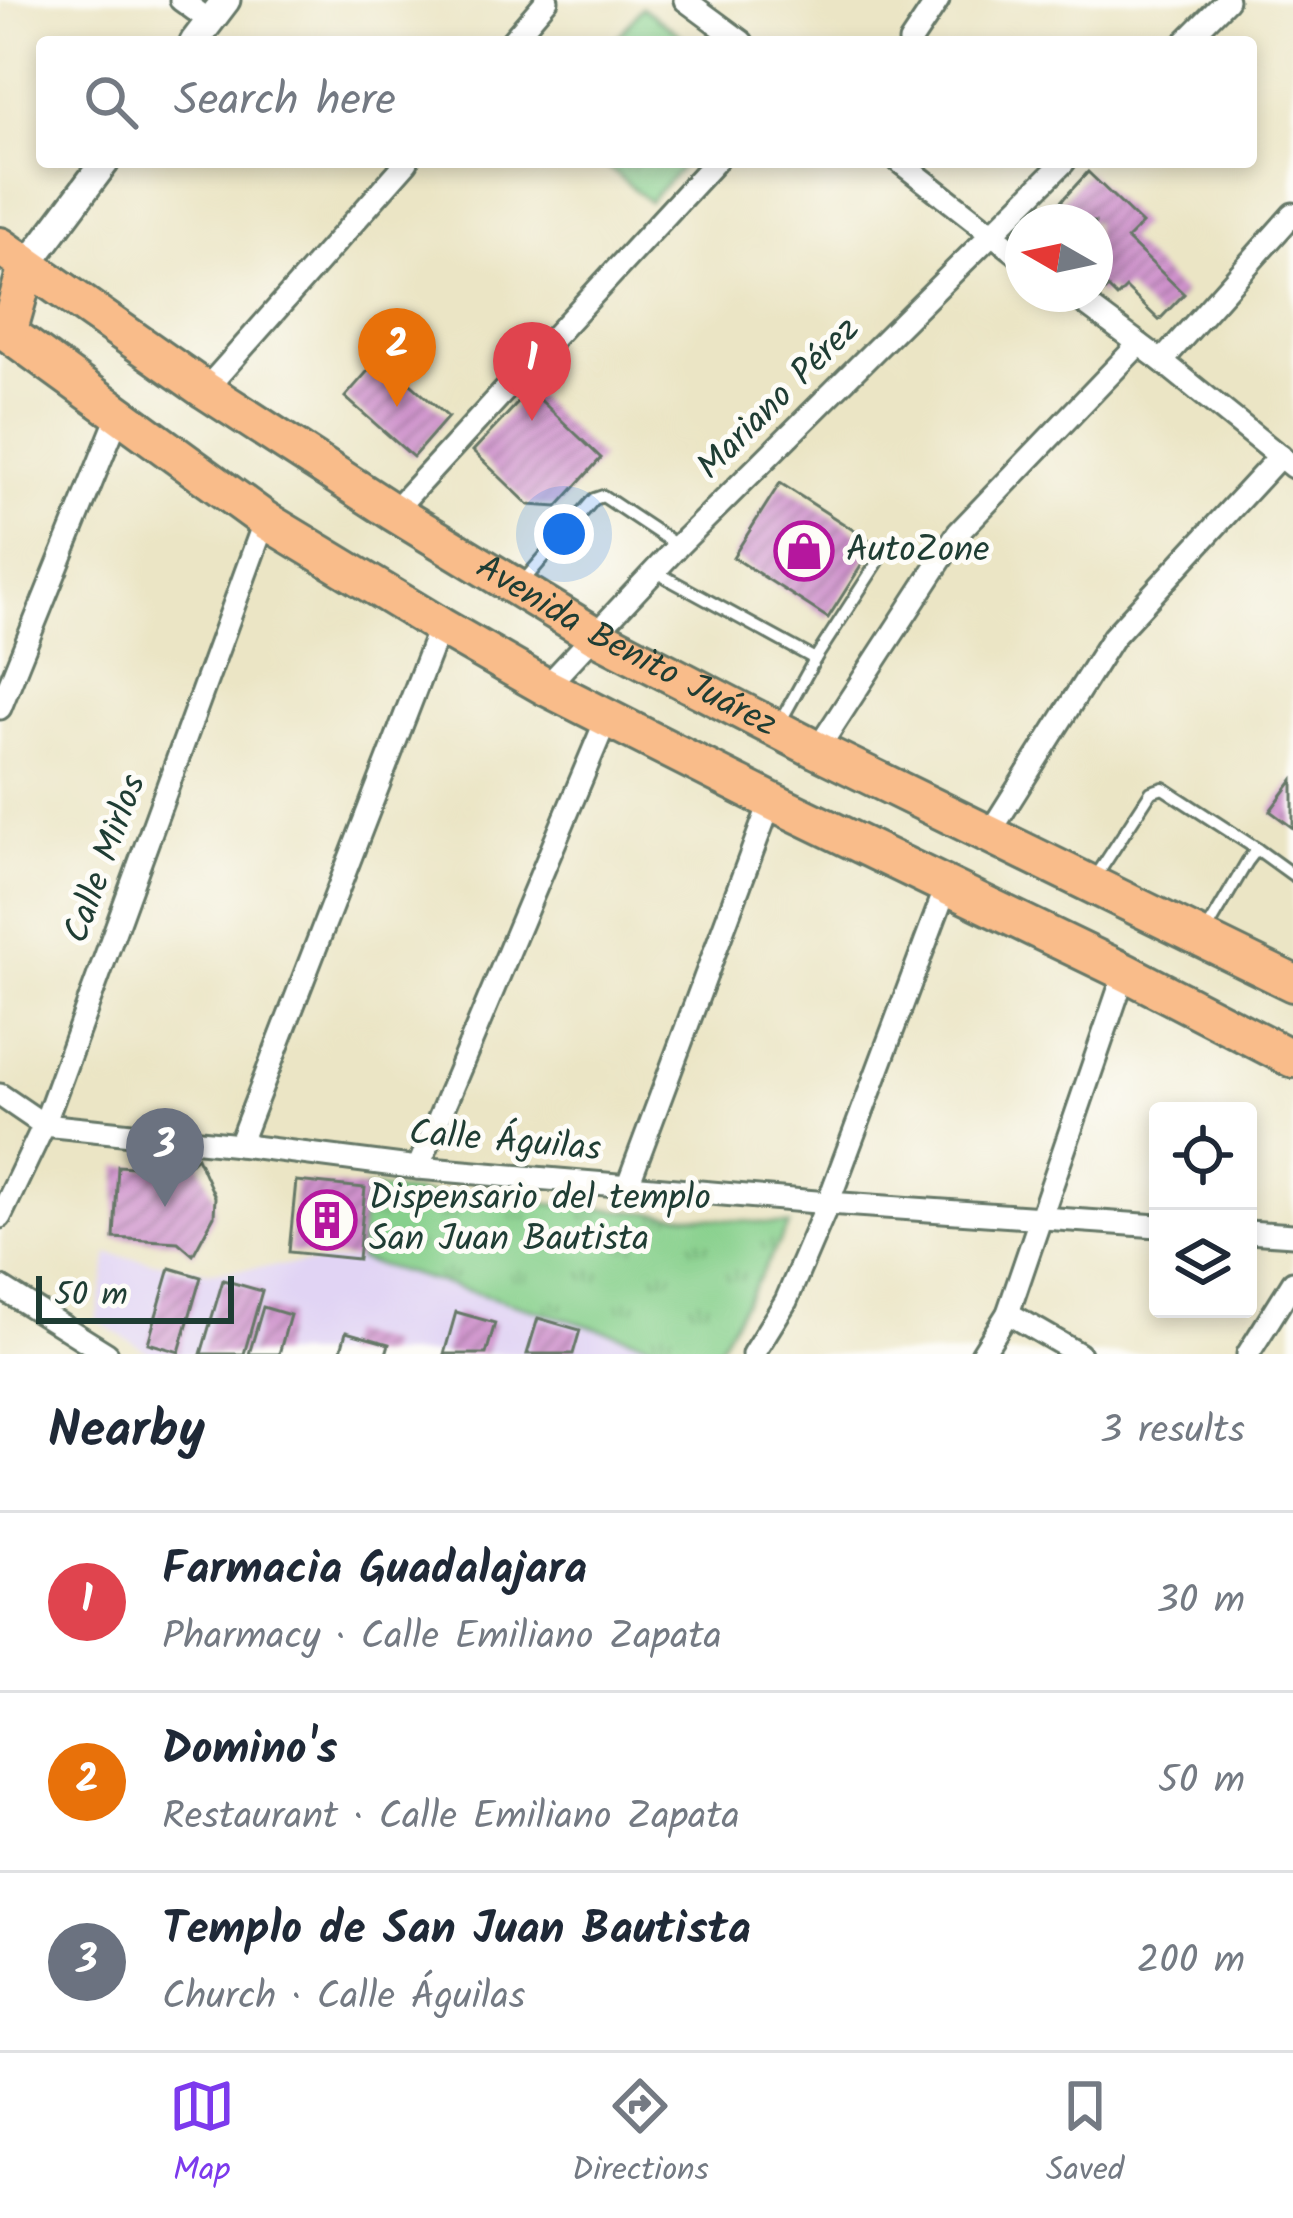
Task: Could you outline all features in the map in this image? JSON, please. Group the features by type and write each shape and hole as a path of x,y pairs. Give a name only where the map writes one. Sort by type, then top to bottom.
{"main road":[{"path":"4,330 14,256"},
{"name":"Avenida Benito Juárez","path":"14,256 205,390 593,634 817,750 1293,983"},
{"name":"Avenida Benito Juárez","path":"4,330 265,520 546,687 1293,1059"}],"street":[{"path":"181,0 210,21"},
{"path":"516,36 547,0"},
{"path":"685,0 734,36"},
{"path":"914,36 938,0"},
{"path":"1191,36 1227,0"},
{"path":"14,256 99,168"},
{"path":"205,390 402,168"},
{"path":"393,512 709,168"},
{"path":"908,168 1005,245"},
{"name":"Mariano Pérez","path":"546,687 678,546 1058,168"},
{"path":"1162,361 1293,214"},
{"path":"989,834 1113,637 1286,461 1096,312"},
{"path":"817,750 958,533 1139,344"},
{"path":"0,708 119,414"},
{"name":"Calle Mirlos","path":"0,1217 44,1125 265,520"},
{"path":"238,1145 440,626"},
{"path":"418,1168 607,718"},
{"path":"627,1187 771,801"},
{"path":"753,1354 787,1301 828,1204 947,885"},
{"path":"982,1354 1008,1313 1125,972"},
{"name":"Calle Águilas","path":"0,1095 44,1125 418,1168 828,1204 1149,1225"},
{"path":"1257,1233 1293,1235"},
{"path":"1248,1354 1293,1282"},
{"path":"0,1287 93,1350"},
{"path":"1008,1313 1079,1354"}],"lane":[{"path":"517,590 594,499 603,496 678,546"},
{"path":"776,728 879,560"},
{"path":"654,571 815,658"},
{"path":"1092,884 1151,792 1163,788 1293,875"},
{"path":"1202,938 1257,850"}],"shaded area":[{"path":"108,1254 210,1272 358,1259 687,1354 151,1354 96,1320"}],"green space":[{"path":"642,7 682,36 619,36"},
{"path":"609,168 680,168 649,202"},
{"path":"365,1188 789,1225 715,1354 687,1354 358,1259"}],"building":[{"path":"1088,172 1142,224 1127,239 1184,294 1159,320 1126,288 1117,297 1113,293 1113,204 1059,204"},
{"path":"380,357 448,417 413,457 345,397"},
{"path":"530,390 601,458 557,507 529,505 473,451"},
{"name":"AutoZone","path":"780,483 875,544 828,618 733,557"},
{"path":"1293,780 1293,828 1270,811"},
{"path":"197,1157 215,1197 214,1216 193,1255 178,1242 114,1238 118,1166 183,1170"},
{"name":"Dispensario del templo San Juan Bautista","path":"296,1181 365,1188 358,1259 289,1252"},
{"path":"170,1268 201,1277 179,1352 148,1343"},
{"path":"223,1280 262,1291 244,1354 201,1354"},
{"path":"263,1307 290,1315 279,1354 249,1354"},
{"path":"456,1312 495,1323 486,1354 444,1354"},
{"path":"538,1318 580,1330 573,1354 527,1354"},
{"path":"346,1332 389,1344 386,1354 340,1354"}],"place":[{"name":"Domino's","path":"397,407"},
{"name":"Farmacia Guadalajara","path":"532,421"},
{"name":"AutoZone","path":"804,551"},
{"name":"Templo de San Juan Bautista","path":"165,1207"},
{"name":"Dispensario del templo San Juan Bautista","path":"327,1220"}]}
